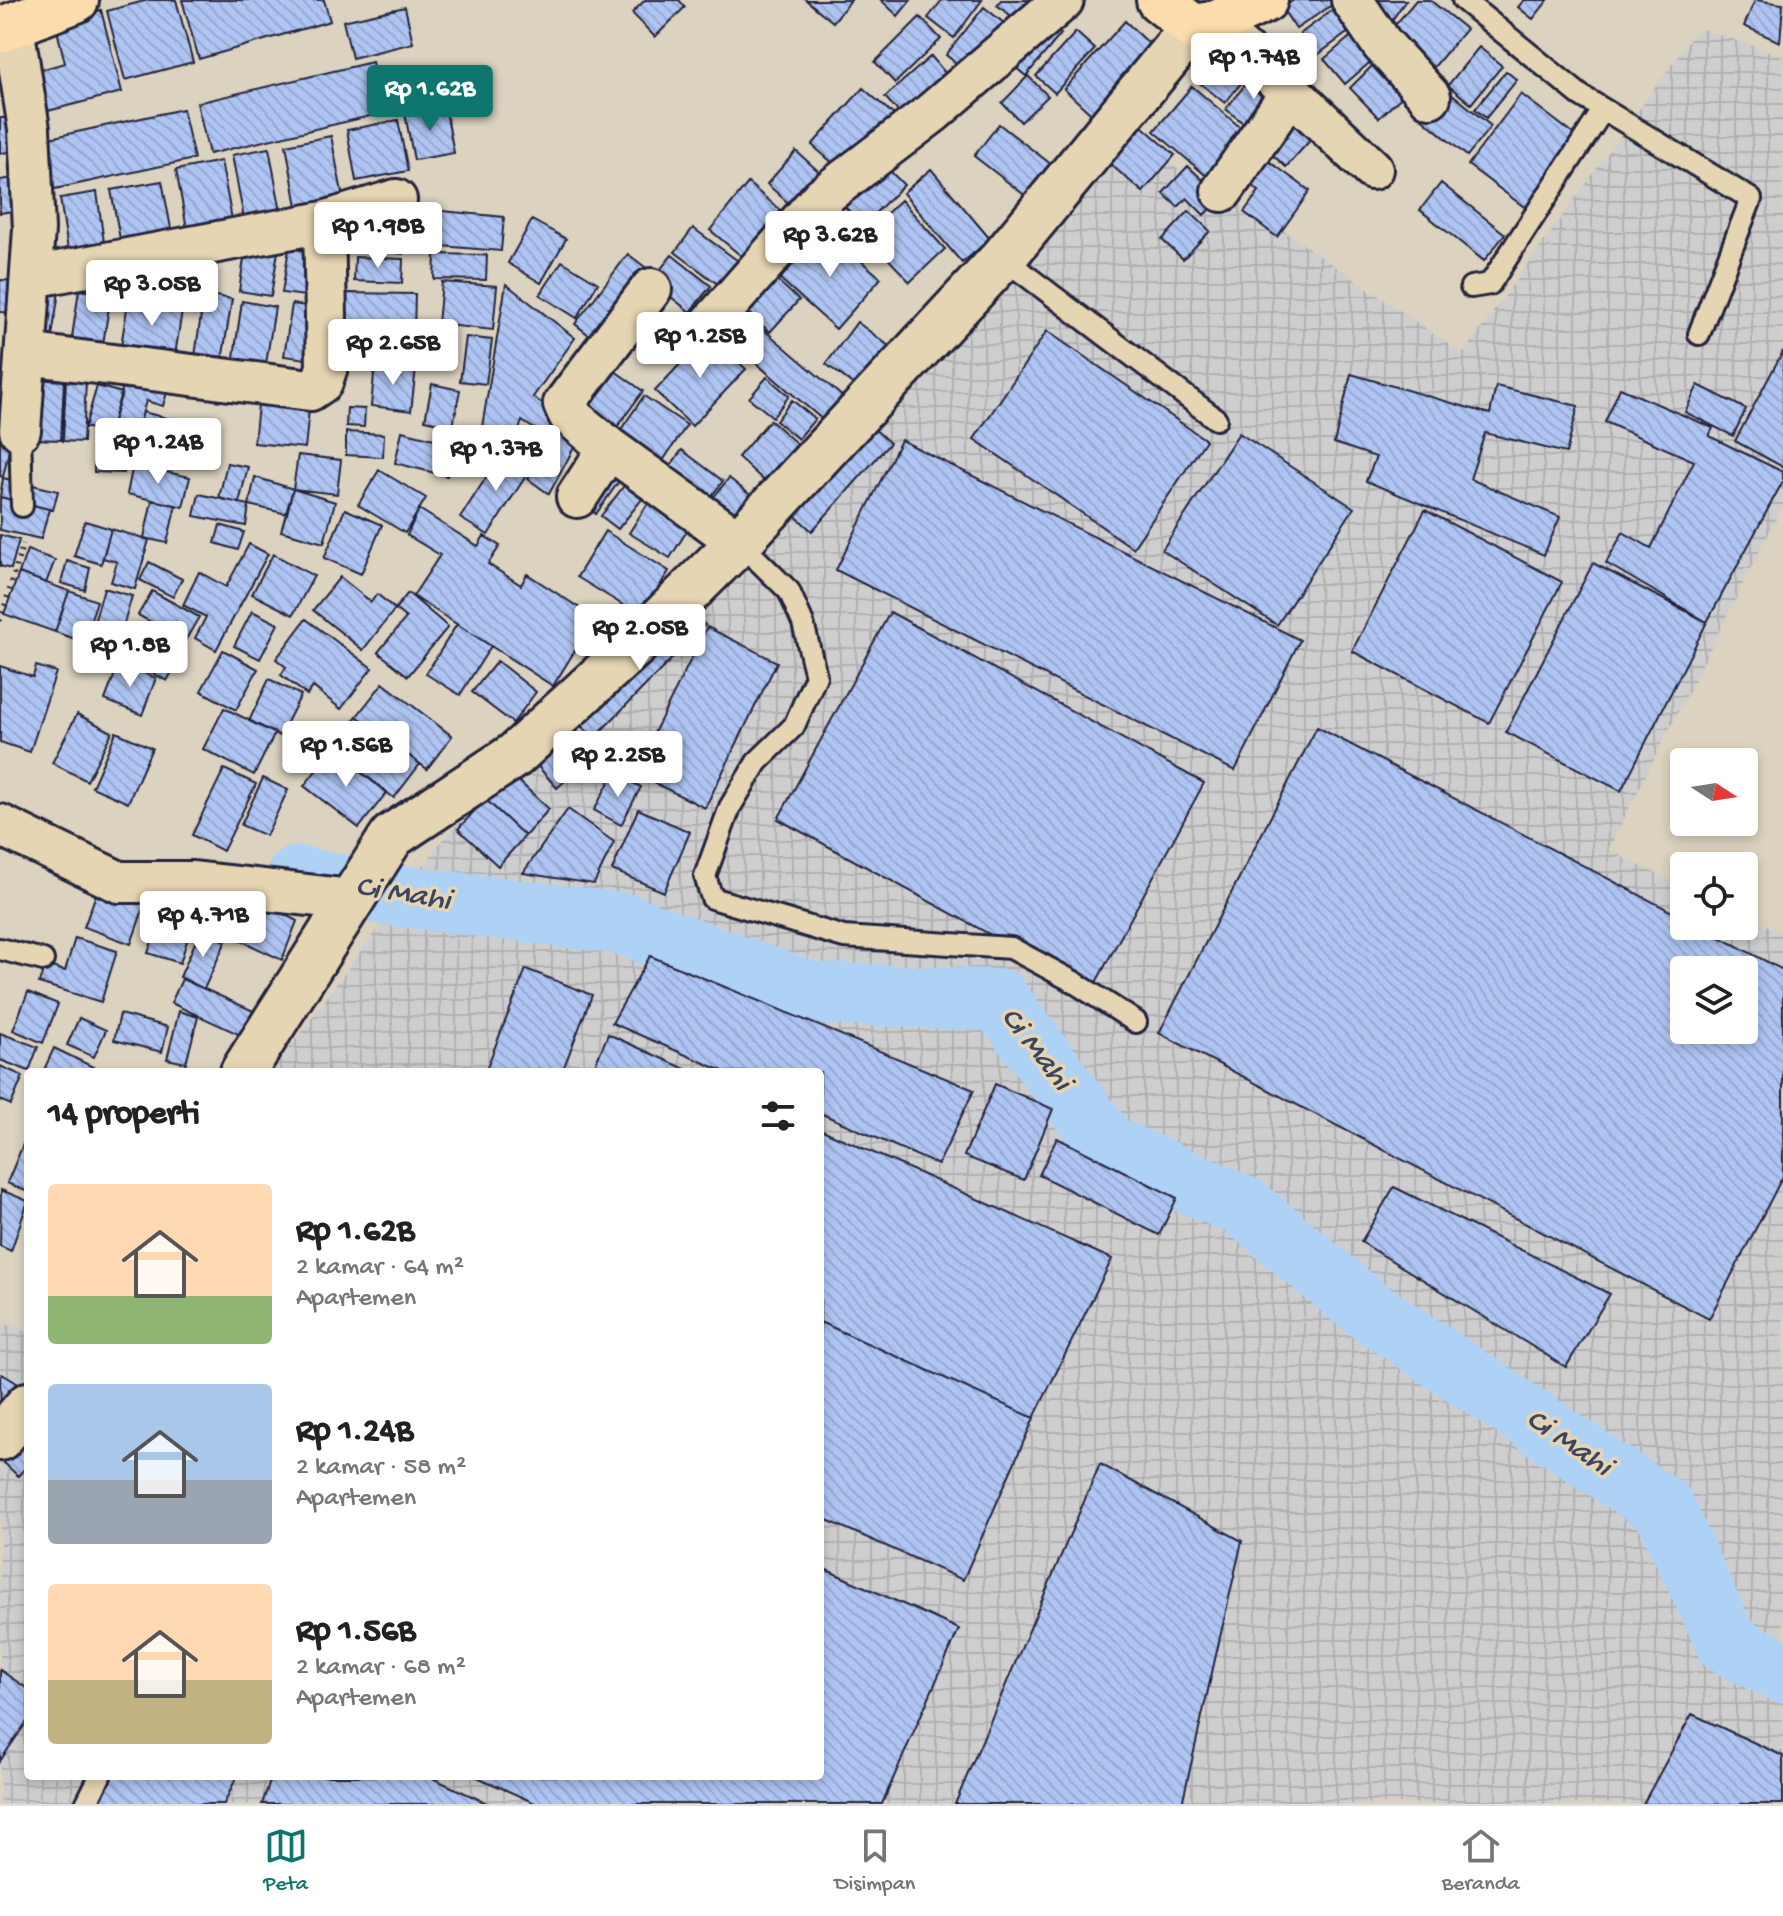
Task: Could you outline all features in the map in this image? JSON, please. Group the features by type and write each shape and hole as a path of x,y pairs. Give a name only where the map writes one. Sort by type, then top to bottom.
{"main road":[{"path":"6,28 76,0"},
{"path":"1159,0 1202,26 1265,0"}],"street":[{"path":"708,327 822,197 932,113 1063,0"},
{"path":"1352,0 1382,44 1430,97"},
{"path":"246,1068 392,836 515,755 637,643 739,542 1003,258 1202,26 1291,92 1372,169"},
{"path":"6,28 29,129 34,229 20,430"},
{"path":"1222,191 1291,92"},
{"path":"32,277 324,222 396,200"},
{"path":"26,354 310,390 317,387 327,367 324,222"},
{"path":"651,289 564,404 569,415 609,448 739,542"},
{"path":"577,497 609,448"},
{"path":"0,825 119,882 193,882 354,897"},
{"path":"0,1438 24,1410"}],"lane":[{"path":"1463,0 1603,110 1751,199 1699,334"},
{"path":"1471,287 1490,284 1603,110"},
{"path":"1003,258 1216,419"},
{"path":"20,430 22,506"},
{"path":"739,542 789,591 803,623 816,676 794,726 757,762 730,807 705,876 712,898 844,937 1011,948 1074,982 1136,1022"},
{"path":"0,949 43,960"},
{"path":"86,1804 98,1780"}],"path":[{"path":"0,621 23,544"}],"shaded area":[{"path":"1698,28 1783,56 1783,505 1608,850 1670,880 1670,940 1758,940 1758,921 1783,933 1783,1804 0,1804 0,1322 24,1331 24,1780 824,1780 824,1068 275,1068 447,834 709,600 1124,137 1281,229 1463,354"}],"building":[{"path":"148,0 176,0 193,62 125,80 107,11"},
{"path":"182,0 324,0 330,21 199,59"},
{"path":"645,0 679,0 685,7 655,37 632,13"},
{"path":"806,0 851,0 833,22"},
{"path":"881,0 911,0 898,16"},
{"path":"942,0 982,0 954,38 928,18"},
{"path":"1001,0 1036,0 1019,22 997,5"},
{"path":"1294,0 1339,0 1296,29 1282,8"},
{"path":"1346,0 1362,22 1316,56 1300,34"},
{"path":"1367,0 1406,0 1392,20"},
{"path":"1416,0 1430,0 1466,29 1429,73 1385,37"},
{"path":"1524,0 1548,0 1533,19 1518,7"},
{"path":"1755,0 1783,4 1780,42 1744,26"},
{"path":"405,7 413,43 352,58 343,21"},
{"path":"984,7 1005,24 967,72 946,55"},
{"path":"101,10 122,92 40,113 29,73 65,63 55,22"},
{"path":"920,17 941,39 895,83 875,62"},
{"path":"1044,19 1061,34 1026,76 1009,62"},
{"path":"1125,21 1165,58 1103,125 1064,89"},
{"path":"1362,27 1383,51 1345,84 1324,59"},
{"path":"1076,32 1095,49 1055,93 1036,76"},
{"path":"1222,44 1253,68 1225,103 1195,79"},
{"path":"1479,47 1502,66 1471,104 1448,85"},
{"path":"1383,55 1413,86 1379,118 1350,88"},
{"path":"931,56 956,86 911,126 885,97"},
{"path":"372,62 383,113 209,154 197,103"},
{"path":"1256,71 1282,93 1253,131 1226,109"},
{"path":"1506,71 1517,80 1486,118 1475,109"},
{"path":"1028,76 1048,96 1021,122 1002,103"},
{"path":"1192,86 1255,140 1217,185 1154,131"},
{"path":"863,88 894,115 843,172 812,145"},
{"path":"1445,88 1491,126 1467,156 1420,117"},
{"path":"1521,94 1581,140 1531,212 1468,165"},
{"path":"1294,101 1323,126 1286,167 1258,141"},
{"path":"445,106 454,153 414,160 405,114"},
{"path":"183,109 194,159 50,190 40,140"},
{"path":"0,118 8,118 9,152 0,153"},
{"path":"398,120 408,171 356,181 347,130"},
{"path":"1136,121 1175,155 1143,192 1104,159"},
{"path":"999,124 1052,165 1027,197 974,156"},
{"path":"331,136 344,203 298,212 286,145"},
{"path":"269,148 282,217 245,224 232,155"},
{"path":"796,151 826,178 797,211 767,184"},
{"path":"1266,159 1310,191 1277,237 1244,212 1259,191 1248,183"},
{"path":"221,161 233,225 188,234 176,170"},
{"path":"1188,166 1221,197 1204,215 1187,198 1178,207 1163,193"},
{"path":"886,167 904,185 863,225 845,207"},
{"path":"931,169 990,239 962,263 903,193"},
{"path":"14,178 19,210 0,213 0,180"},
{"path":"162,181 173,239 122,250 111,190"},
{"path":"748,183 791,219 752,265 710,230"},
{"path":"1441,183 1505,234 1484,261 1420,210"},
{"path":"97,192 106,257 70,263 60,198"},
{"path":"901,200 945,249 910,282 865,234"},
{"path":"432,210 504,217 501,251 429,245"},
{"path":"1189,211 1210,231 1183,259 1162,240"},
{"path":"363,220 406,225 403,254 361,249"},
{"path":"532,220 566,239 541,283 508,263"},
{"path":"693,228 745,266 727,291 675,252"},
{"path":"824,229 881,278 836,329 780,279"},
{"path":"246,246 278,251 271,296 239,291"},
{"path":"289,248 319,253 312,297 282,293"},
{"path":"435,254 487,255 486,280 434,279"},
{"path":"628,254 654,274 602,345 575,324"},
{"path":"672,255 711,286 690,312 651,281"},
{"path":"355,257 403,259 402,283 354,281"},
{"path":"562,261 598,283 577,318 540,295"},
{"path":"770,274 799,300 770,332 741,306"},
{"path":"0,280 19,281 17,313 0,312"},
{"path":"442,282 497,286 493,330 438,324"},
{"path":"506,284 575,338 533,397 582,433 549,494 528,479 550,439 522,421 514,445 481,433"},
{"path":"130,289 184,298 173,368 119,359"},
{"path":"45,290 59,292 50,349 36,346"},
{"path":"79,290 111,295 101,356 70,351"},
{"path":"345,293 415,294 414,333 345,331"},
{"path":"204,294 232,299 221,367 194,363"},
{"path":"242,301 275,307 265,370 233,364"},
{"path":"292,304 314,307 306,359 284,356"},
{"path":"857,322 889,346 858,388 826,364"},
{"path":"756,323 850,403 830,426 737,347"},
{"path":"1047,331 1206,440 1133,548 974,439"},
{"path":"708,334 746,369 692,426 655,391"},
{"path":"392,336 431,341 428,365 389,361"},
{"path":"466,337 492,340 486,384 460,381"},
{"path":"1783,351 1783,467 1735,441"},
{"path":"601,361 643,391 610,437 568,406"},
{"path":"375,364 416,368 411,411 371,406"},
{"path":"1351,374 1490,414 1496,386 1578,406 1566,453 1485,433 1470,479 1560,517 1544,555 1366,481 1376,457 1334,443"},
{"path":"126,376 168,389 163,406 146,401 134,442 109,434"},
{"path":"767,377 789,396 773,417 749,398"},
{"path":"35,379 64,381 61,440 32,439"},
{"path":"66,380 86,380 83,442 63,441"},
{"path":"432,384 460,390 453,426 425,420"},
{"path":"1698,385 1746,409 1733,436 1685,412"},
{"path":"97,386 122,393 109,434 85,427"},
{"path":"1620,388 1713,428 1709,436 1783,472 1783,481 1707,622 1606,563 1623,532 1651,548 1694,461 1605,422"},
{"path":"644,396 687,425 654,474 611,444"},
{"path":"792,400 815,419 798,439 776,421"},
{"path":"258,405 309,410 305,448 254,443"},
{"path":"347,408 365,409 364,427 346,426"},
{"path":"143,412 202,427 196,453 136,437"},
{"path":"770,420 805,451 772,488 738,457"},
{"path":"870,425 890,443 812,531 792,513"},
{"path":"402,431 454,444 447,476 395,463"},
{"path":"346,432 384,434 383,457 346,455"},
{"path":"1239,433 1354,508 1277,625 1162,550"},
{"path":"0,434 12,437 3,477 0,476"},
{"path":"901,440 1300,640 1235,771 836,570"},
{"path":"95,443 125,445 124,473 94,472"},
{"path":"504,450 531,468 488,535 460,518"},
{"path":"682,450 723,481 703,507 662,477"},
{"path":"298,455 341,460 337,494 293,489"},
{"path":"612,457 628,468 596,514 580,502"},
{"path":"227,463 248,467 239,503 219,498"},
{"path":"133,465 190,477 183,507 127,494"},
{"path":"379,470 426,498 405,533 358,505"},
{"path":"633,474 651,488 618,529 601,516"},
{"path":"255,477 293,489 287,514 249,505"},
{"path":"3,478 58,491 53,510 0,497"},
{"path":"729,478 754,498 730,528 705,508"},
{"path":"293,489 335,502 324,543 281,531"},
{"path":"199,494 249,505 246,526 194,516"},
{"path":"0,497 49,509 41,539 0,530"},
{"path":"152,500 176,505 167,543 144,538"},
{"path":"650,500 690,526 670,558 629,533"},
{"path":"345,509 382,525 361,574 324,558"},
{"path":"419,509 478,546 484,536 500,546 488,564 521,585 527,574 595,618 553,686 413,596 440,555 407,535"},
{"path":"1425,510 1562,582 1489,723 1352,651"},
{"path":"85,521 111,529 101,564 74,556"},
{"path":"220,525 244,532 238,550 215,543"},
{"path":"111,529 149,540 135,589 111,582 117,562 103,558"},
{"path":"605,531 669,571 641,616 577,577"},
{"path":"0,535 19,540 11,569 0,566"},
{"path":"249,544 268,554 216,650 195,638 206,617 183,605 199,572 226,587"},
{"path":"27,550 55,560 46,583 19,573"},
{"path":"273,554 314,576 293,615 252,594"},
{"path":"67,561 90,568 85,590 61,583"},
{"path":"149,562 182,579 173,597 140,580"},
{"path":"1593,563 1707,622 1621,791 1506,732"},
{"path":"19,573 69,591 55,632 4,614"},
{"path":"340,577 371,602 377,594 395,609 363,650 313,610"},
{"path":"104,588 132,596 117,648 89,640"},
{"path":"69,591 97,601 83,642 55,632"},
{"path":"152,591 199,617 185,641 138,615"},
{"path":"408,593 448,627 408,676 378,652 406,618 395,609"},
{"path":"685,605 705,625 594,738 574,719"},
{"path":"252,611 278,624 260,659 234,646"},
{"path":"890,612 1204,783 1092,990 778,819"},
{"path":"306,619 372,668 341,709 313,687 307,695 281,675 286,667 276,659"},
{"path":"457,624 491,646 460,695 426,674"},
{"path":"707,627 777,662 705,808 634,773"},
{"path":"163,636 185,648 167,681 145,669"},
{"path":"223,650 258,669 236,710 201,691"},
{"path":"497,661 536,692 513,723 472,692"},
{"path":"119,663 156,678 142,715 105,700"},
{"path":"0,666 33,677 36,666 56,672 30,752 0,742"},
{"path":"269,679 301,695 280,736 249,721"},
{"path":"383,683 452,736 427,769 357,716"},
{"path":"224,708 275,733 254,775 203,749"},
{"path":"77,714 112,732 87,781 52,763"},
{"path":"357,716 420,764 394,798 332,750"},
{"path":"1317,727 1670,911 1670,940 1726,940 1756,956 1670,956 1670,1044 1758,1044 1758,957 1783,970 1783,1176 1709,1319 1159,1033"},
{"path":"116,732 152,748 128,803 92,787"},
{"path":"564,734 588,760 557,788 534,762"},
{"path":"332,750 387,792 359,828 304,786"},
{"path":"224,769 256,784 223,851 192,835"},
{"path":"509,772 549,809 525,836 485,799"},
{"path":"614,773 641,787 621,825 594,810"},
{"path":"263,778 288,790 266,836 241,825"},
{"path":"485,799 525,836 498,866 458,829"},
{"path":"568,809 614,842 594,884 523,873"},
{"path":"638,809 690,832 664,892 612,870"},
{"path":"101,881 147,898 131,944 84,927"},
{"path":"205,889 245,894 297,921 282,960 183,913"},
{"path":"163,909 194,919 180,963 148,953"},
{"path":"201,929 226,941 204,989 180,977"},
{"path":"75,938 117,951 101,1002 39,983 45,965 65,971"},
{"path":"650,956 974,1090 938,1165 824,1115 824,1068 716,1068 612,1023"},
{"path":"526,969 592,995 564,1068 487,1068"},
{"path":"182,979 258,1013 247,1038 171,1003"},
{"path":"28,992 58,1004 43,1043 13,1030"},
{"path":"179,1011 198,1017 186,1063 167,1059"},
{"path":"120,1014 168,1027 162,1052 114,1040"},
{"path":"79,1018 106,1030 94,1057 67,1045"},
{"path":"0,1033 38,1047 30,1068 24,1069 0,1060"},
{"path":"608,1034 683,1068 594,1068"},
{"path":"54,1048 95,1068 45,1068"},
{"path":"0,1066 23,1076 11,1105 0,1100"},
{"path":"995,1084 1053,1109 1024,1180 964,1156"},
{"path":"824,1131 1112,1259 1034,1418 824,1324"},
{"path":"1057,1138 1177,1198 1159,1235 1039,1175"},
{"path":"24,1142 24,1190 7,1183"},
{"path":"1394,1187 1610,1294 1566,1367 1361,1242"},
{"path":"1,1190 24,1199 24,1213 11,1251 0,1246"},
{"path":"824,1324 1034,1418 963,1580 824,1519"},
{"path":"2,1374 19,1384 1,1415 0,1378"},
{"path":"24,1429 24,1469 18,1476 0,1459"},
{"path":"1100,1464 1242,1541 1182,1804 955,1804"},
{"path":"824,1569 959,1629 882,1804 537,1804 484,1780 824,1780"},
{"path":"0,1670 24,1686 24,1726 0,1761"},
{"path":"1692,1714 1783,1756 1783,1804 1643,1804"},
{"path":"104,1780 235,1780 224,1804 93,1804"},
{"path":"271,1780 437,1780 489,1804 262,1804"}],"waterway":[{"name":"Ci Mahi","path":"297,877 385,894 624,924 809,993 999,1000 1108,1146 1246,1208 1365,1308 1664,1508 1727,1644 1783,1672"}]}
